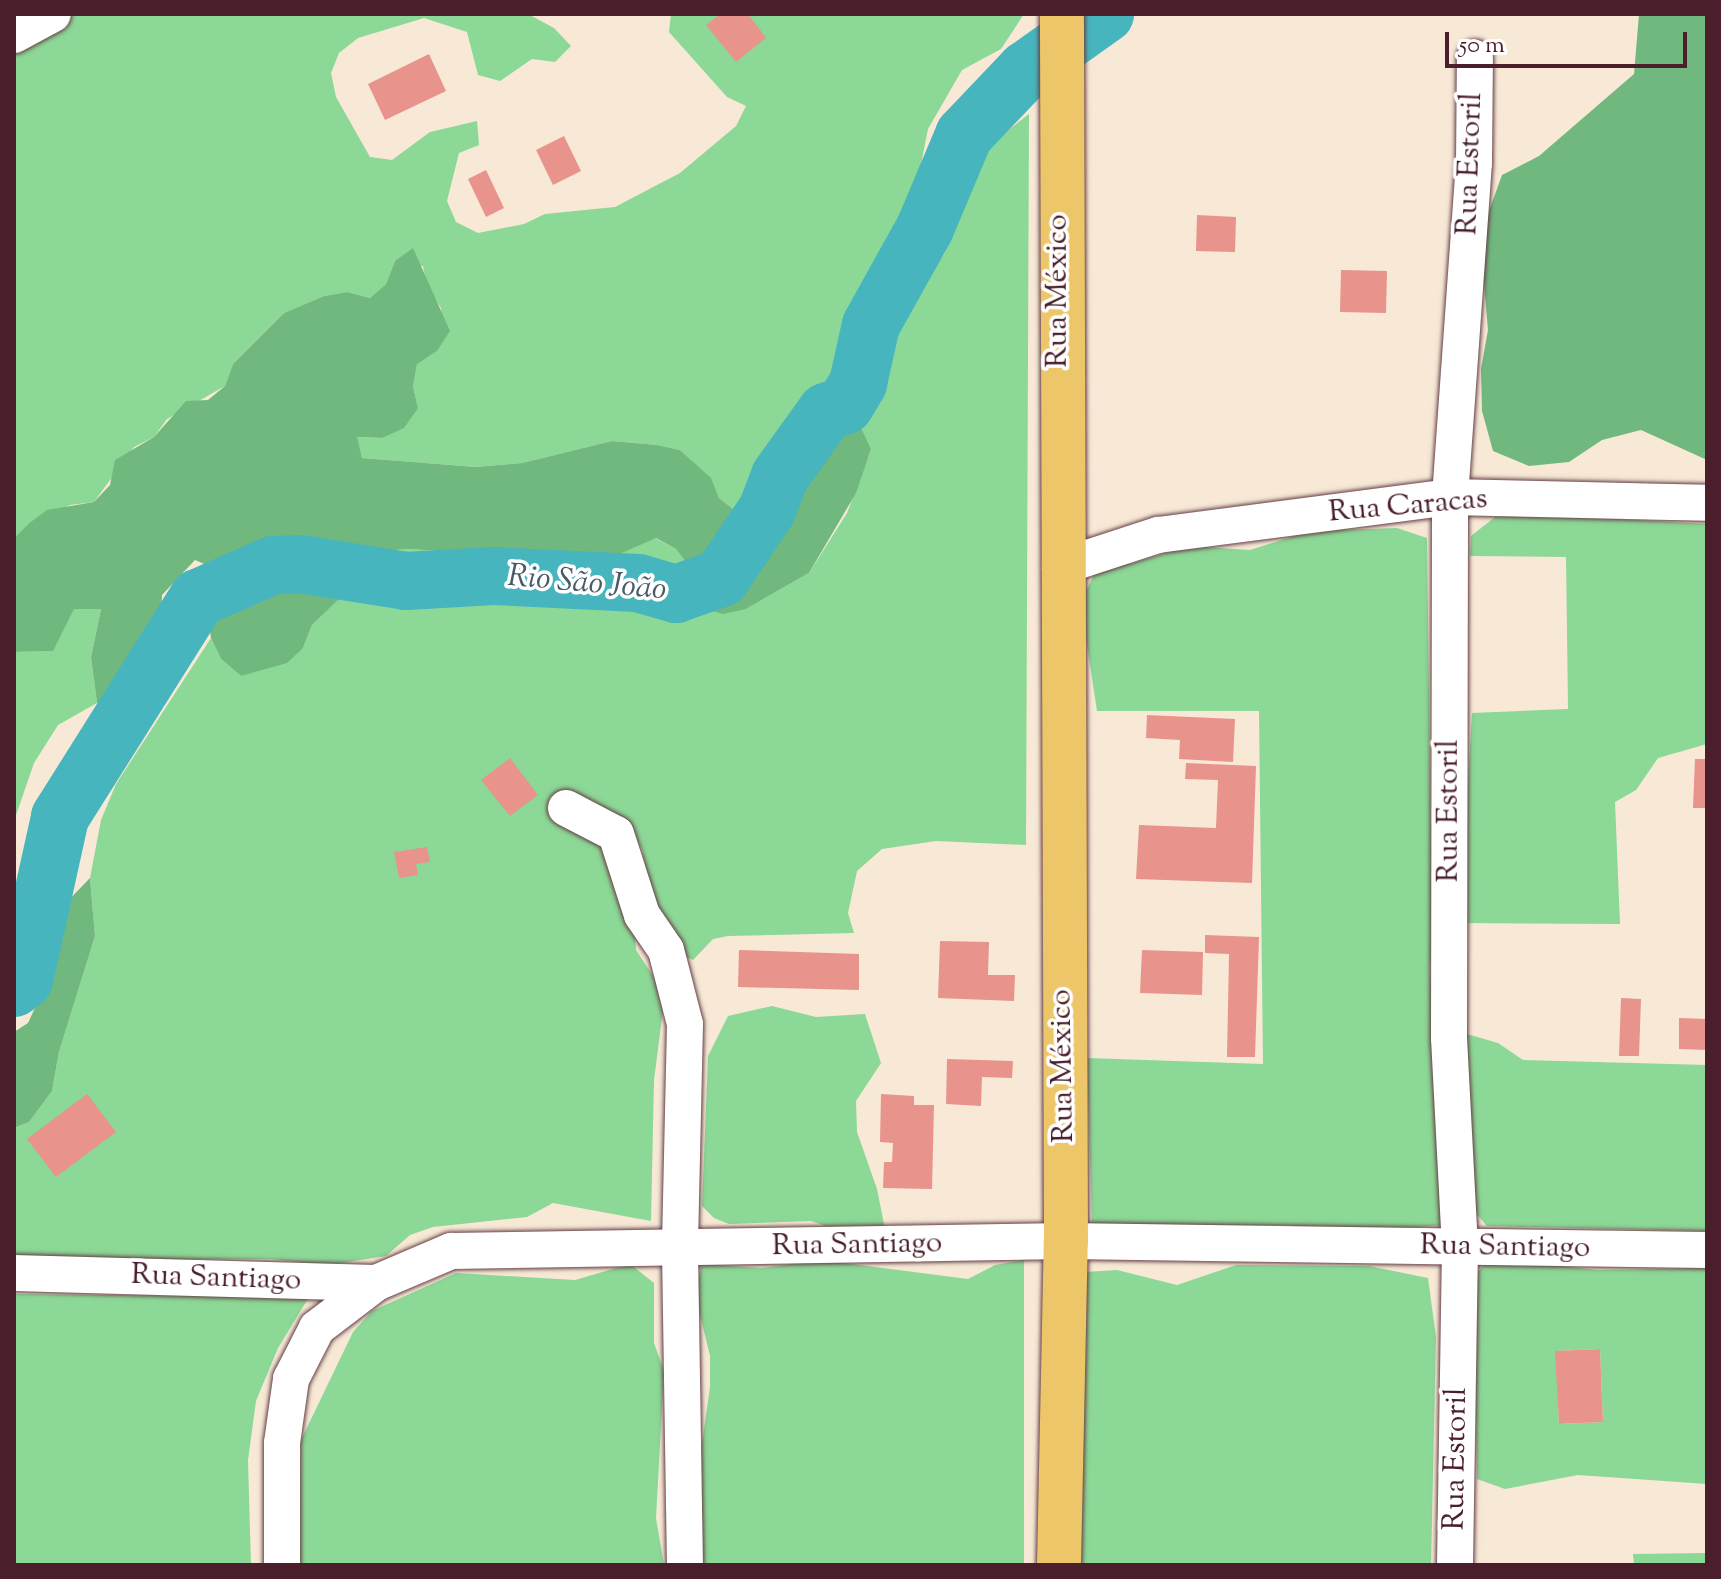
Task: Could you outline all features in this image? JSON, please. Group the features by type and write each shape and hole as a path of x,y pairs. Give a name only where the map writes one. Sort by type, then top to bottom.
{"main road":[{"name":"Rua México","path":"1059,1565 1066,1241 1060,567 1059,117 1062,14"}],"street":[{"name":"Rua Estoril","path":"1455,1565 1460,1248 1449,1038 1450,497 1474,163 1475,58"},
{"name":"Rua Caracas","path":"1060,567 1158,535 1450,497 1707,503"},
{"path":"566,808 616,834 642,915 666,950 685,1024 680,1250 685,1565"},
{"name":"Rua Santiago","path":"14,1273 376,1283 451,1251 680,1250 1066,1241 1707,1250"},
{"path":"282,1565 282,1443 291,1379 317,1328 376,1283"}],"green space":[{"path":"75,14 528,14 554,28 571,46 555,62 532,59 500,81 478,75 467,32 424,18 358,38 339,53 331,73 336,97 370,157 392,160 430,132 477,121 479,145 459,153 447,201 456,222 478,233 524,224 545,214 615,207 680,173 736,126 746,106 727,97 669,32 671,14 1024,14 1001,49 962,70 928,129 914,200 853,341 846,383 814,406 793,442 737,512 719,498 710,478 680,450 657,445 612,441 522,463 476,467 362,458 356,437 382,438 418,408 413,386 417,363 437,351 441,308 427,287 423,266 395,261 386,284 370,298 347,292 324,296 284,313 233,364 225,386 167,419 154,437 134,447 94,502 70,505 28,524 14,538 14,48"},
{"path":"1639,14 1707,14 1707,460 1641,430 1602,440 1569,462 1529,466 1493,451 1482,411 1481,369 1488,330 1481,250 1489,211 1502,175 1539,156 1634,74"},
{"path":"1029,114 1026,845 936,841 882,849 857,871 848,913 854,933 728,936 713,939 693,960 680,954 655,919 642,849 634,836 595,835 633,905 636,950 661,988 664,1002 654,1080 651,1221 553,1203 527,1217 433,1227 410,1235 386,1256 328,1265 270,1259 14,1259 14,1128 29,1122 52,1091 59,1052 95,936 90,878 101,820 116,784 211,638 221,659 241,676 303,648 312,625 345,592 349,569 363,552 411,549 540,559 613,557 655,538 676,549 691,569 698,607 746,609 809,573 847,513 871,449 840,433 819,442 869,387 875,347 888,310 944,254 951,215 967,178 989,145"},
{"path":"413,248 450,331 437,351 417,364 413,386 418,408 404,428 382,438 357,437 362,458 476,467 522,463 612,441 657,445 680,450 711,478 719,498 737,512 796,480 819,442 861,428 871,449 856,493 809,573 746,609 723,614 698,607 691,569 676,549 656,538 613,557 540,559 411,549 363,552 349,569 346,592 312,625 303,648 287,663 241,676 221,659 211,638 207,613 216,569 195,560 162,595 161,618 133,681 119,698 97,703 91,657 101,609 74,609 53,651 14,652 14,538 47,510 94,502 110,485 115,460 154,437 186,401 208,400 225,386 233,364 284,313 324,296 347,292 370,298 386,284 395,261"},
{"path":"1524,514 1707,524 1707,744 1658,758 1636,790 1615,802 1620,924 1460,923 1472,713 1568,709 1566,557 1470,556 1471,536 1495,517"},
{"path":"1397,528 1427,538 1431,849 1440,877 1430,966 1443,1225 1348,1232 1285,1225 1092,1226 1087,1058 1263,1064 1259,711 1097,711 1083,619 1086,591 1099,564 1130,564 1189,546 1250,550 1310,531"},
{"path":"74,608 101,609 91,657 97,703 58,725 34,763 14,821 14,652 52,651"},
{"path":"90,878 95,936 59,1052 52,1091 29,1122 14,1128 14,1032 28,1023 45,986 62,907"},
{"path":"772,1006 816,1017 865,1014 881,1063 856,1101 857,1132 877,1189 885,1229 840,1231 811,1221 729,1224 714,1218 702,1206 708,1056 728,1016"},
{"path":"1467,1034 1498,1043 1523,1060 1707,1065 1707,1231 1487,1226 1475,1212"},
{"path":"821,1260 968,1279 995,1265 1024,1260 1024,1565 699,1565 697,1478 710,1387 710,1356 695,1294 702,1264 762,1268"},
{"path":"1532,1263 1597,1270 1707,1268 1707,1484 1578,1475 1505,1489 1477,1479 1474,1276 1485,1264","holes":["1600,1349 1603,1422 1559,1424 1556,1351"]},
{"path":"630,1264 654,1283 654,1343 664,1371 656,1518 664,1565 300,1565 301,1440 353,1332 372,1311 456,1273 575,1280"},
{"path":"1236,1265 1369,1266 1428,1278 1436,1337 1431,1565 1080,1565 1086,1272 1117,1270 1177,1285"},
{"path":"14,1294 309,1297 278,1348 256,1401 248,1460 251,1565 14,1565"},
{"path":"1707,1553 1707,1565 1634,1565 1633,1554"}],"building":[{"path":"720,14 748,14 766,38 736,62 706,25"},
{"path":"429,54 446,91 385,120 368,84"},
{"path":"564,136 581,171 553,185 536,150"},
{"path":"486,170 504,208 486,217 468,179"},
{"path":"1197,215 1236,217 1235,252 1196,251"},
{"path":"1341,270 1387,271 1386,313 1340,312"},
{"path":"1147,715 1235,719 1233,762 1179,759 1180,740 1146,738"},
{"path":"510,758 538,795 510,816 481,780"},
{"path":"1695,759 1707,759 1707,808 1693,808"},
{"path":"1186,763 1256,766 1252,883 1136,879 1139,825 1216,828 1218,780 1185,779"},
{"path":"427,847 430,862 416,864 418,875 399,878 394,852"},
{"path":"1205,935 1259,937 1255,1057 1227,1057 1229,954 1205,953"},
{"path":"940,941 989,942 988,975 1015,975 1014,1001 938,998"},
{"path":"739,950 859,954 859,990 738,987"},
{"path":"1142,950 1203,952 1202,995 1140,993"},
{"path":"1621,998 1641,999 1639,1056 1619,1056"},
{"path":"1679,1018 1707,1019 1707,1050 1679,1049"},
{"path":"947,1059 1013,1061 1012,1078 982,1077 981,1106 946,1104"},
{"path":"87,1094 116,1132 56,1177 27,1139"},
{"path":"881,1094 914,1096 914,1105 934,1105 932,1189 883,1188 884,1162 892,1162 893,1143 880,1142"},
{"path":"1600,1349 1603,1422 1559,1424 1555,1351"}],"waterway":[{"name":"Rio São João","path":"14,988 24,980 60,817 198,598 273,565 300,564 406,581 494,576 638,583 676,594 721,578 767,510 780,476 826,412 845,405 858,383 871,325 925,228 964,135 1026,70 1105,14"}]}
